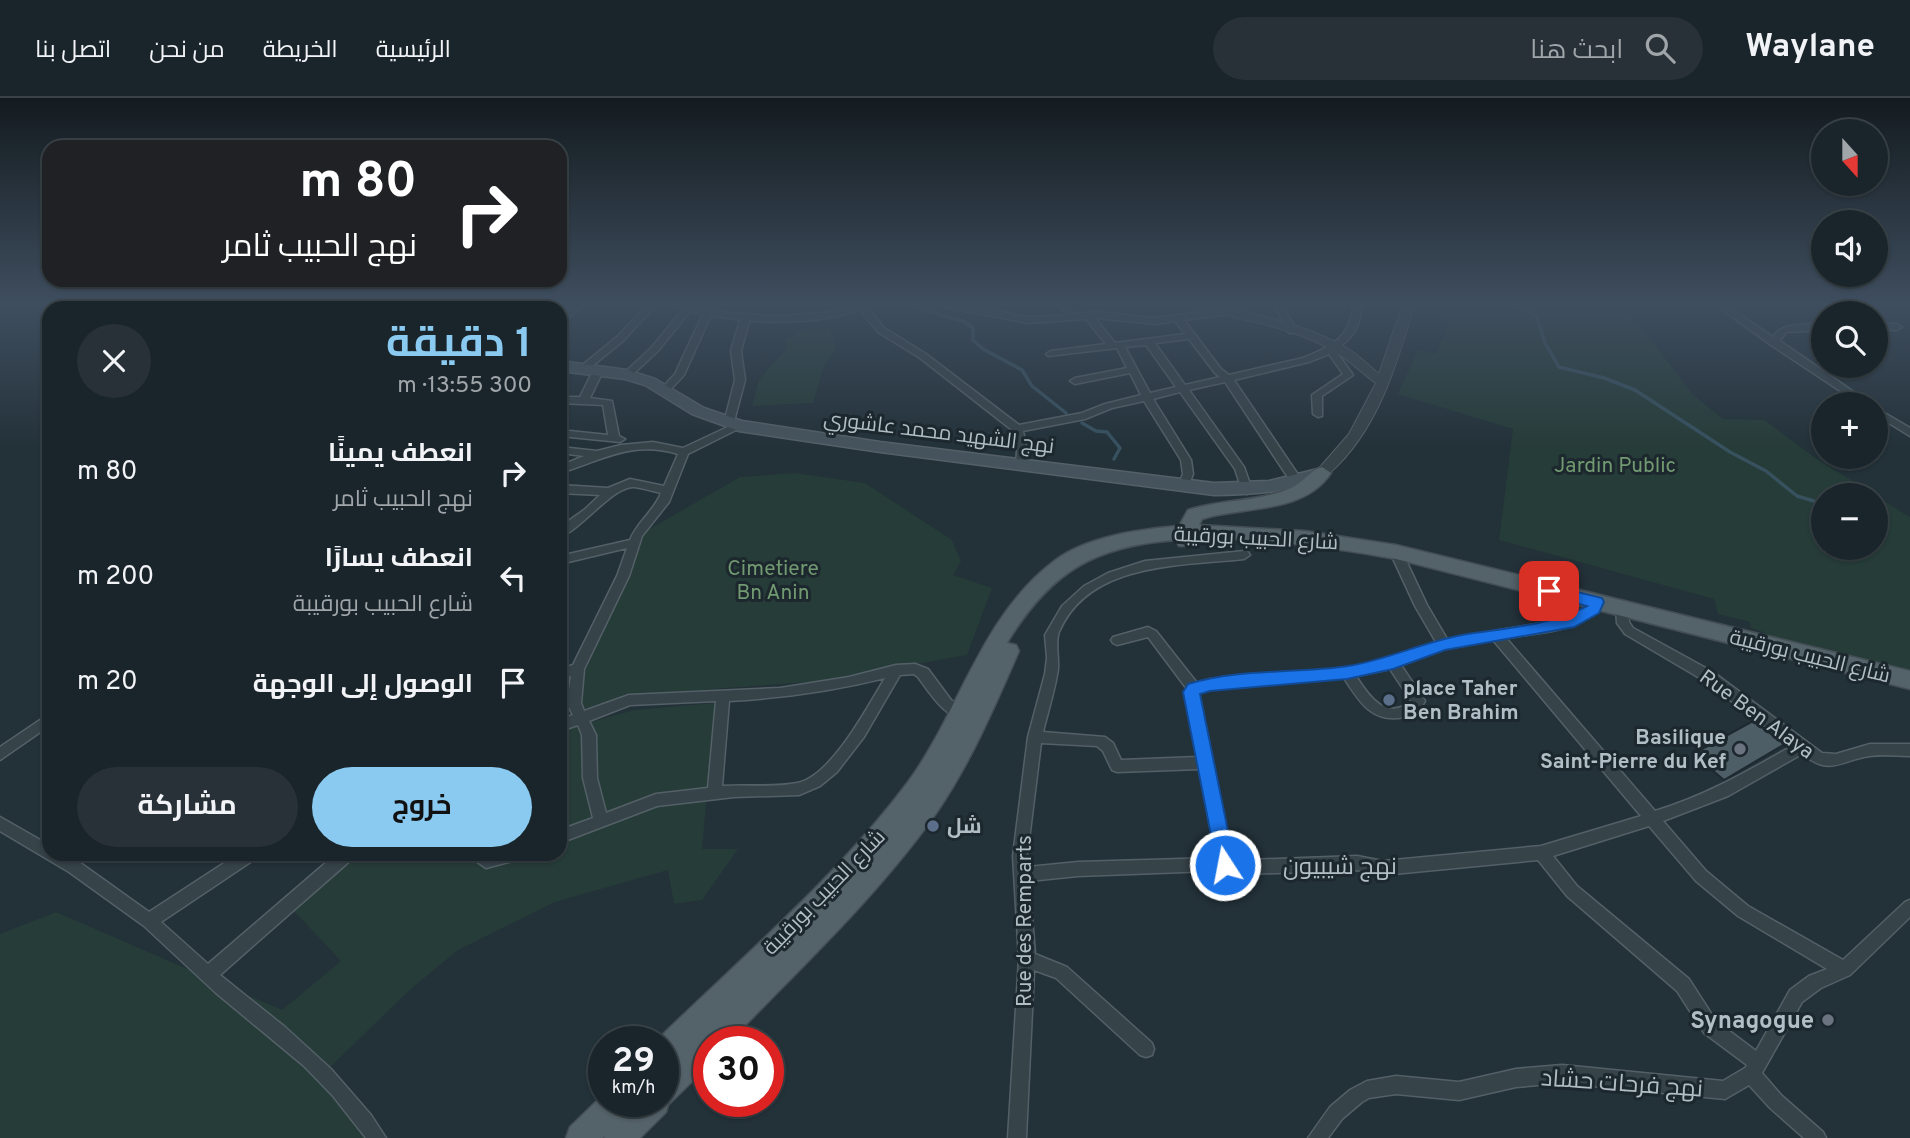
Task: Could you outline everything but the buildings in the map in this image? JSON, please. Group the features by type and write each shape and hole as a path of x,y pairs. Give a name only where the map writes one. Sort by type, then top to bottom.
{"main road":[{"name":"نهج الشهيد محمد عاشوري","path":"567,367 628,376 666,389 698,411 734,424 880,447 1184,487 1247,490 1297,482 1322,473"},
{"path":"1186,536 1195,514 1290,494 1310,486 1322,473"},
{"name":"شارع الحبيب بورقيبة","path":"726,1026 847,901 927,805 968,718 1003,634 1028,594 1049,573 1067,561 1109,543 1149,534 1337,541 1910,683"},
{"name":"شارع الحبيب بورقيبة","path":"679,1039 845,873 885,828 968,718"},
{"name":"شارع الحبيب بورقيبة","path":"679,1075 693,1061"},
{"path":"581,1138 602,1117"},
{"path":"619,1138 639,1117"}],"street":[{"path":"584,400 590,370 608,352"},
{"path":"628,376 652,352"},
{"path":"666,389 681,371 690,352"},
{"path":"601,820 590,778 589,735 574,703 578,670 622,576 634,543 669,491 684,452 734,424 740,380 736,352"},
{"path":"916,352 1017,429 1022,451 1021,464"},
{"path":"1051,354 1067,352"},
{"path":"1121,352 1186,460 1188,474 1184,487"},
{"path":"1156,352 1240,469 1247,490"},
{"path":"1203,352 1229,380 1297,482"},
{"path":"1017,429 1085,416 1108,406 1229,380 1297,363 1327,352"},
{"path":"1335,352 1348,375"},
{"path":"1338,352 1381,381"},
{"path":"1322,473 1358,433 1392,352"},
{"path":"1787,352 1848,392"},
{"path":"1074,381 1133,370"},
{"path":"1318,414 1317,395 1348,375 1366,371"},
{"path":"567,400 608,403 614,438"},
{"path":"1888,418 1907,429"},
{"path":"567,434 614,438 670,447 684,452"},
{"path":"567,467 626,446 648,445"},
{"path":"567,451 598,455"},
{"path":"567,528 588,513 609,492 631,483 669,491"},
{"path":"567,489 609,492"},
{"path":"567,558 634,543"},
{"name":"Rue des Remparts","path":"1017,1138 1027,959 1020,875 1035,737 1051,674 1051,635 1066,609 1088,589 1112,576 1144,565 1244,555"},
{"path":"1398,556 1421,606 1444,644"},
{"path":"1194,689 1210,684 1347,673 1393,663 1444,644 1569,623 1595,606"},
{"name":"Rue Ben Alaya","path":"1622,612 1625,626 1636,636 1708,676 1759,712 1800,748 1827,762 1870,750 1910,750"},
{"path":"1117,640 1148,632 1152,634 1194,689"},
{"path":"1497,636 1701,876 1743,911 1844,970"},
{"path":"1347,673 1370,706 1378,711 1390,714 1410,710 1418,701 1393,663"},
{"path":"567,723 611,706 645,698 791,691 849,682 896,670 915,669 923,673 946,704 968,718"},
{"path":"567,672 578,670"},
{"path":"567,833 656,800 714,793 799,789 815,782 832,768 859,733 896,670"},
{"path":"1194,689 1192,692 1225,865"},
{"path":"714,793 723,695"},
{"path":"0,754 42,724"},
{"path":"1035,737 1100,741 1105,744 1117,766 1205,763"},
{"name":"نهج شيبيون","path":"1020,875 1078,869 1225,865 1248,867 1357,863 1383,868 1541,853 1684,809 1723,792 1800,748"},
{"path":"0,823 42,849"},
{"path":"1541,853 1572,891 1683,985 1710,1027 1755,1069 1776,1102 1817,1138"},
{"path":"63,861 149,921 226,994 300,1050 338,1090 377,1138"},
{"path":"149,921 239,861"},
{"path":"208,975 338,861"},
{"path":"1755,1069 1796,996 1804,988 1844,970 1907,916"},
{"path":"1027,959 1061,972 1146,1049"},
{"name":"نهج فرحات حشاد","path":"1322,1137 1336,1113 1356,1096 1367,1090 1396,1085 1459,1091 1516,1078 1562,1074 1725,1090 1755,1069"}],"green space":[{"path":"784,352 834,352 824,366 813,403 752,406 759,380"},
{"name":"Jardin Public","path":"1417,352 1436,354 1437,352 1660,352 1692,394 1723,419 1764,420 1811,455 1811,469 1833,469 1856,483 1811,483 1811,560 1888,560 1888,503 1910,517 1910,678 1773,643 1763,632 1751,628 1750,622 1718,614 1714,599 1499,540 1513,429 1398,394"},
{"name":"Cimetiere Bn Anin","path":"795,473 865,483 952,540 961,561 953,575 992,588 967,655 821,681 634,695 578,710 582,679 646,531 740,477"},
{"path":"715,703 702,849 738,849 702,900 674,904 668,870 555,902 458,950 413,987 324,1073 368,1138 0,1138 0,934 56,912 282,1010 341,961 294,911 348,861 567,861 567,729 634,710"}],"waterway":[{"path":"988,352 1022,370 1032,386 1066,413"},
{"path":"1550,352 1559,367 1604,378 1635,390 1730,452 1766,471 1797,496 1811,500"},
{"path":"1082,423 1096,431 1107,432 1120,448 1114,459"}],"place":[{"name":"place Taher Ben Brahim","path":"1389,700"},
{"name":"Basilique Saint-Pierre du Kef","path":"1740,749"},
{"name":"شل","path":"933,826"},
{"name":"Synagogue","path":"1828,1020"}],"route":[{"path":"1225,865 1192,692 1194,689 1210,684 1347,673 1393,663 1444,644 1569,623 1593,609 1596,602 1549,591"}]}
